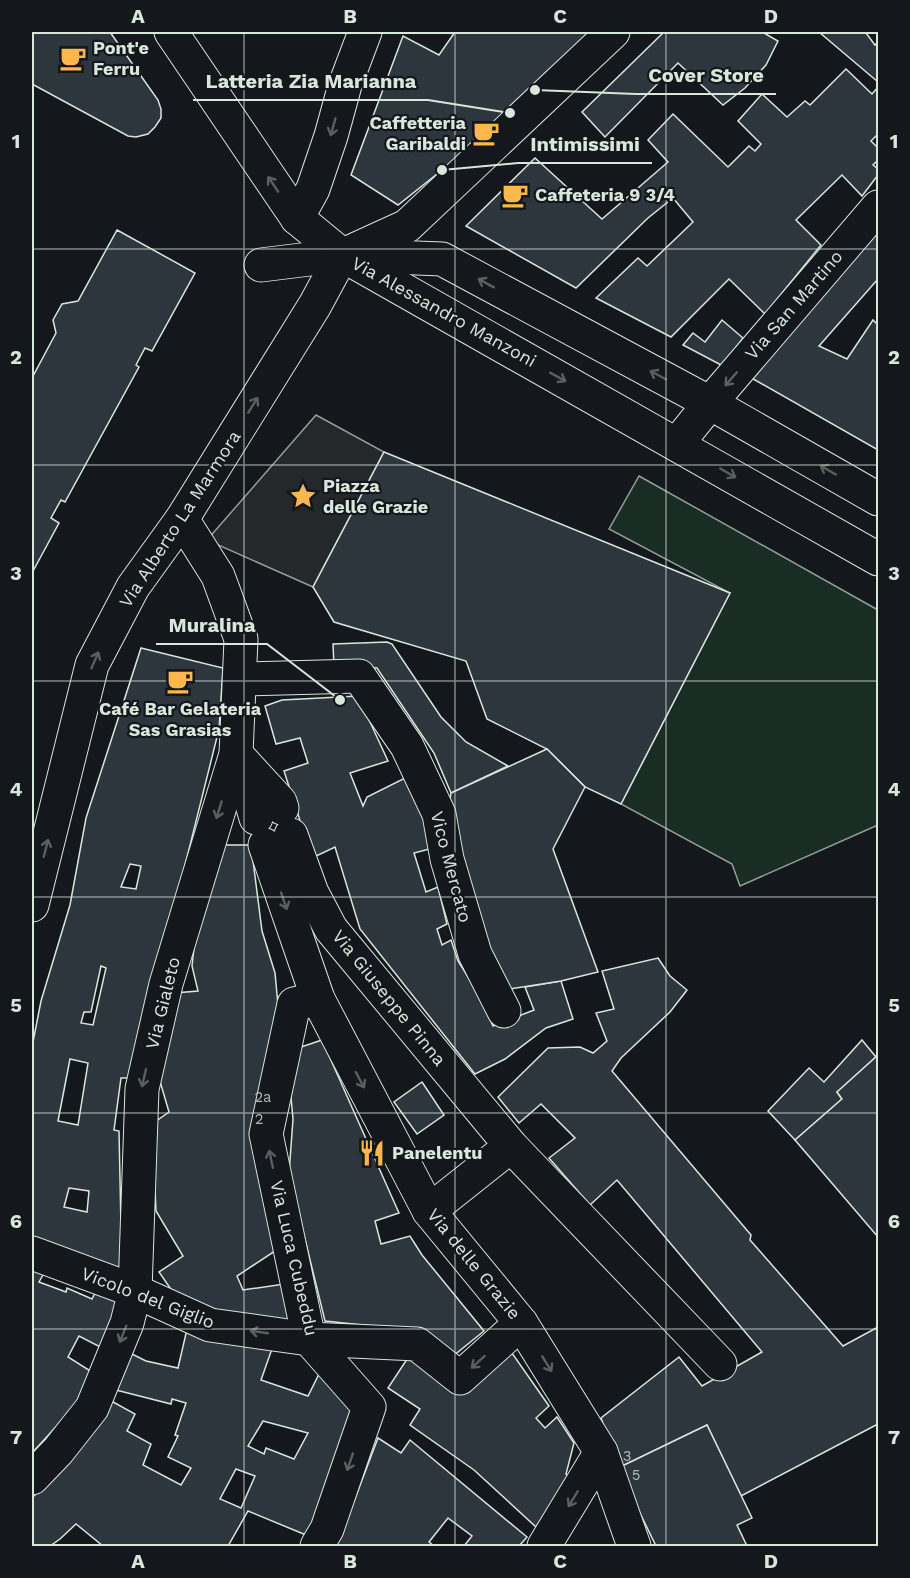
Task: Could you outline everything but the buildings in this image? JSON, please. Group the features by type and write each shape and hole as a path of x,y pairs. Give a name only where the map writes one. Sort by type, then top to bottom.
{"street":[{"path":"171,32 297,218 342,255"},
{"path":"297,218 312,189 331,136 345,85 365,32"},
{"path":"261,265 342,255 407,226 613,32"},
{"name":"Via San Martino","path":"710,403 879,207"},
{"name":"Via Alessandro Manzoni","path":"342,255 442,259 710,403 879,499"},
{"name":"Via Alessandro Manzoni","path":"342,255 879,559"},
{"name":"Via Alberto La Marmora","path":"32,905 92,665 133,587 182,519 315,305 342,255"},
{"path":"677,444 710,403"},
{"name":"Via Gialeto","path":"32,1479 92,1408 127,1323 135,1291 142,1089 166,984 236,754 241,639 218,576 182,519"},
{"name":"Vico Mercato","path":"240,679 359,676 407,746 439,814 447,859 476,954 504,1011"},
{"name":"Via delle Grazie","path":"236,754 274,826 318,999 429,1211 521,1323 601,1452 634,1546"},
{"name":"Via Giuseppe Pinna","path":"274,826 331,929 511,1146 720,1364"},
{"name":"Via Luca Cubeddu","path":"317,1546 327,1529 369,1407 309,1339 266,1134 294,1004 318,999"},
{"path":"429,1211 511,1146"},
{"name":"Vicolo del Giglio","path":"32,1253 135,1291 210,1325 309,1339 417,1344 460,1378 521,1323"},
{"path":"544,1546 601,1452"}],"green space":[{"path":"639,476 878,610 878,825 740,886 732,864 621,804 730,593 609,529"}],"shaded area":[{"name":"Piazza delle Grazie","path":"316,415 384,452 313,587 207,540"}],"place":[{"name":"Pont'e Ferru","path":"73,58"},
{"name":"Cover Store","path":"535,90"},
{"name":"Latteria Zia Marianna","path":"510,113"},
{"name":"Caffetteria Garibaldi","path":"486,133"},
{"name":"Intimissimi","path":"442,170"},
{"name":"Caffeteria 9 3/4","path":"515,195"},
{"name":"Piazza delle Grazie","path":"303,496"},
{"name":"Café Bar Gelateria Sas Grasias","path":"180,681"},
{"name":"Muralina","path":"340,700"},
{"name":"Panelentu","path":"372,1153"}]}
